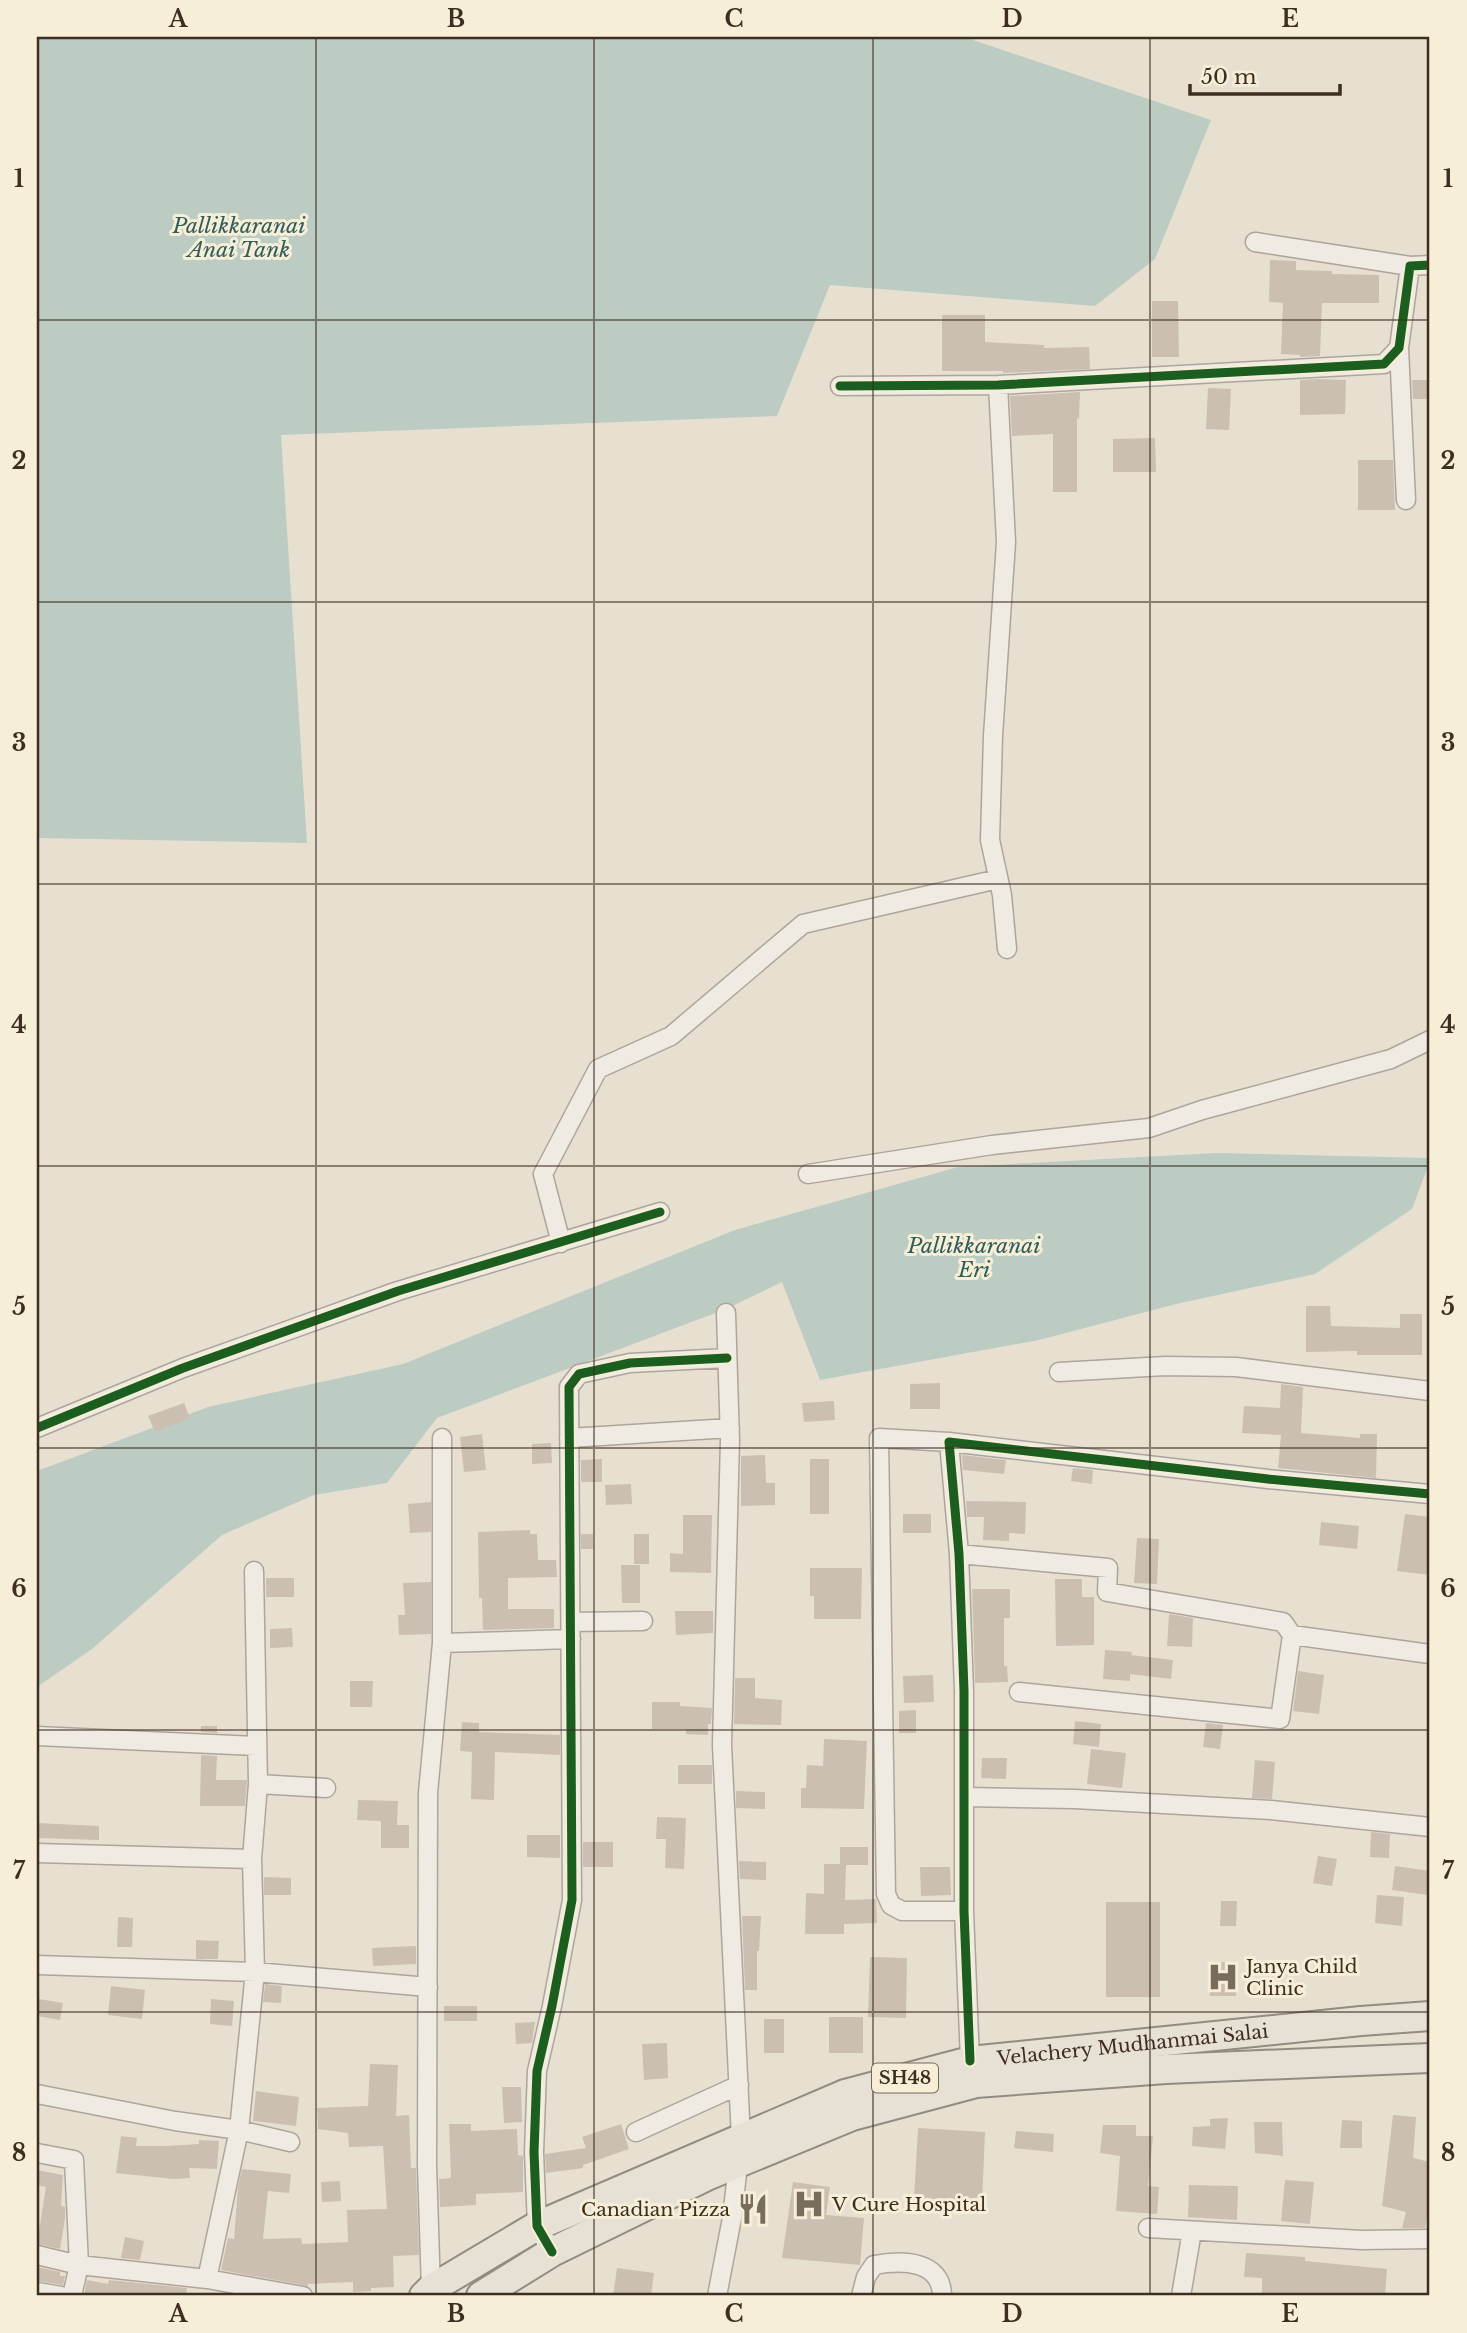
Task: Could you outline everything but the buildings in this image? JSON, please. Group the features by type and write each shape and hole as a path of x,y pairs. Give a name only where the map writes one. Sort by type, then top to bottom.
{"main road":[{"name":"Velachery Mudhanmai Salai","path":"481,2296 551,2252 709,2175 739,2151 845,2094 970,2061 1430,2016"},
{"name":"Velachery Mudhanmai Salai","path":"428,2293 537,2226 739,2151 852,2116 976,2083 1166,2069 1430,2058"}],"street":[{"path":"1255,242 1410,266 1430,265"},
{"path":"1406,500 1399,348 1410,266"},
{"path":"840,386 998,385 1384,364 1399,348"},
{"path":"998,385 1006,542 993,736 990,840 1002,895 1007,949"},
{"path":"561,1243 543,1174 598,1069 671,1036 803,924 998,879"},
{"path":"808,1174 992,1145 1149,1128 1202,1110 1391,1059 1430,1040"},
{"path":"37,1428 183,1368 373,1300 660,1212"},
{"path":"717,2296 732,2218 739,2151 722,1745 730,1428 726,1313"},
{"path":"551,2252 537,2226 534,2152 537,2071 572,1900 569,1387 579,1374 630,1363 727,1358"},
{"path":"1059,1373 1165,1366 1236,1367 1430,1391"},
{"path":"569,1438 730,1428"},
{"path":"428,2293 428,1793 442,1643 442,1438"},
{"path":"964,1911 902,1911 891,1905 886,1894 879,1438 949,1442 1268,1479 1430,1494"},
{"path":"949,1442 959,1554 965,1797 964,1911 970,2061"},
{"path":"959,1554 1108,1568 1107,1592 1283,1622 1292,1634 1430,1654"},
{"path":"207,2279 239,2130 255,1972 253,1859 258,1784 254,1571"},
{"path":"442,1643 643,1621"},
{"path":"1019,1692 1280,1719 1292,1634"},
{"path":"37,1736 256,1746"},
{"path":"258,1784 326,1788"},
{"path":"965,1797 1075,1799 1271,1810 1430,1827"},
{"path":"37,1853 253,1859"},
{"path":"37,1965 255,1972 428,1986"},
{"path":"636,2132 738,2085"},
{"path":"37,2094 175,2121 239,2130 290,2142"},
{"path":"37,2154 74,2160 79,2265 72,2296"},
{"path":"1148,2228 1362,2240 1430,2239"},
{"path":"1181,2296 1192,2231"},
{"path":"37,2255 79,2265 207,2279 303,2296"},
{"path":"861,2296 866,2277 874,2265 889,2262 923,2266 932,2271 942,2283 942,2296"},
{"path":"37,2292 61,2296"}],"water":[{"name":"Pallikkaranai Anai Tank","path":"37,37 964,37 1211,120 1155,259 1095,306 830,285 777,416 281,435 307,843 37,838"},
{"name":"Pallikkaranai Eri","path":"1217,1153 1430,1158 1430,1161 1412,1209 1315,1274 1176,1304 1039,1340 820,1380 782,1282 726,1309 437,1418 387,1483 314,1495 222,1535 92,1649 37,1687 37,1471 208,1407 403,1364 735,1230 958,1167"}],"cycle path":[{"path":"840,386 998,385 1384,364 1399,348 1410,266 1430,265"},
{"path":"37,1428 183,1368 398,1291 660,1212"},
{"path":"552,2252 537,2226 534,2152 537,2071 572,1900 569,1387 579,1374 630,1363 727,1358"},
{"path":"970,2061 964,1911 964,1691 959,1554 949,1442 1268,1479 1430,1494"}],"place":[{"name":"Janya Child Clinic","path":"1223,1977"},
{"name":"V Cure Hospital","path":"809,2204"},
{"name":"Canadian Pizza","path":"753,2209"}]}
